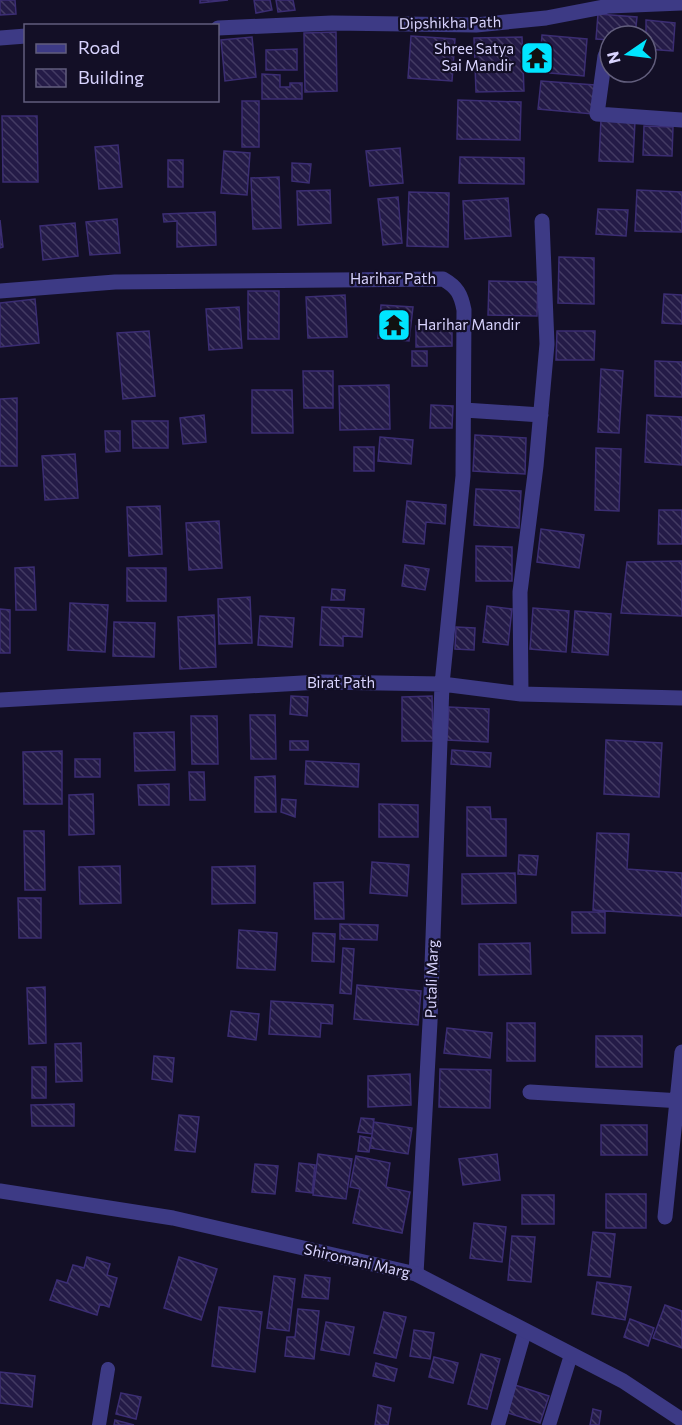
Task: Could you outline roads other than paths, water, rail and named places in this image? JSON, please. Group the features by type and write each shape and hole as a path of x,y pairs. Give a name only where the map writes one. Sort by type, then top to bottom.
{"street":[{"name":"Dipshikha Path","path":"219,28 332,23 476,25 546,18 609,6 682,3"},
{"path":"0,38 24,36"},
{"path":"601,84 597,114 682,120"},
{"path":"521,694 520,592 547,344 542,221"},
{"name":"Harihar Path","path":"0,291 115,282 443,279 454,285 461,295 464,309 463,476 442,684"},
{"path":"464,410 541,415"},
{"name":"Birat Path","path":"0,700 320,682 442,684 521,694 682,698"},
{"name":"Putali Marg","path":"416,1275 430,1022 442,684"},
{"path":"665,1216 680,1101 682,1052"},
{"path":"530,1092 680,1101"},
{"name":"Shiromani Marg","path":"0,1191 173,1218 416,1275 623,1381 682,1420"}],"lane":[{"path":"498,1425 525,1331"},
{"path":"549,1425 571,1355"},
{"path":"99,1425 108,1369"}],"place":[{"name":"Shree Satya Sai Mandir","path":"537,58"},
{"name":"Harihar Mandir","path":"394,325"}]}
